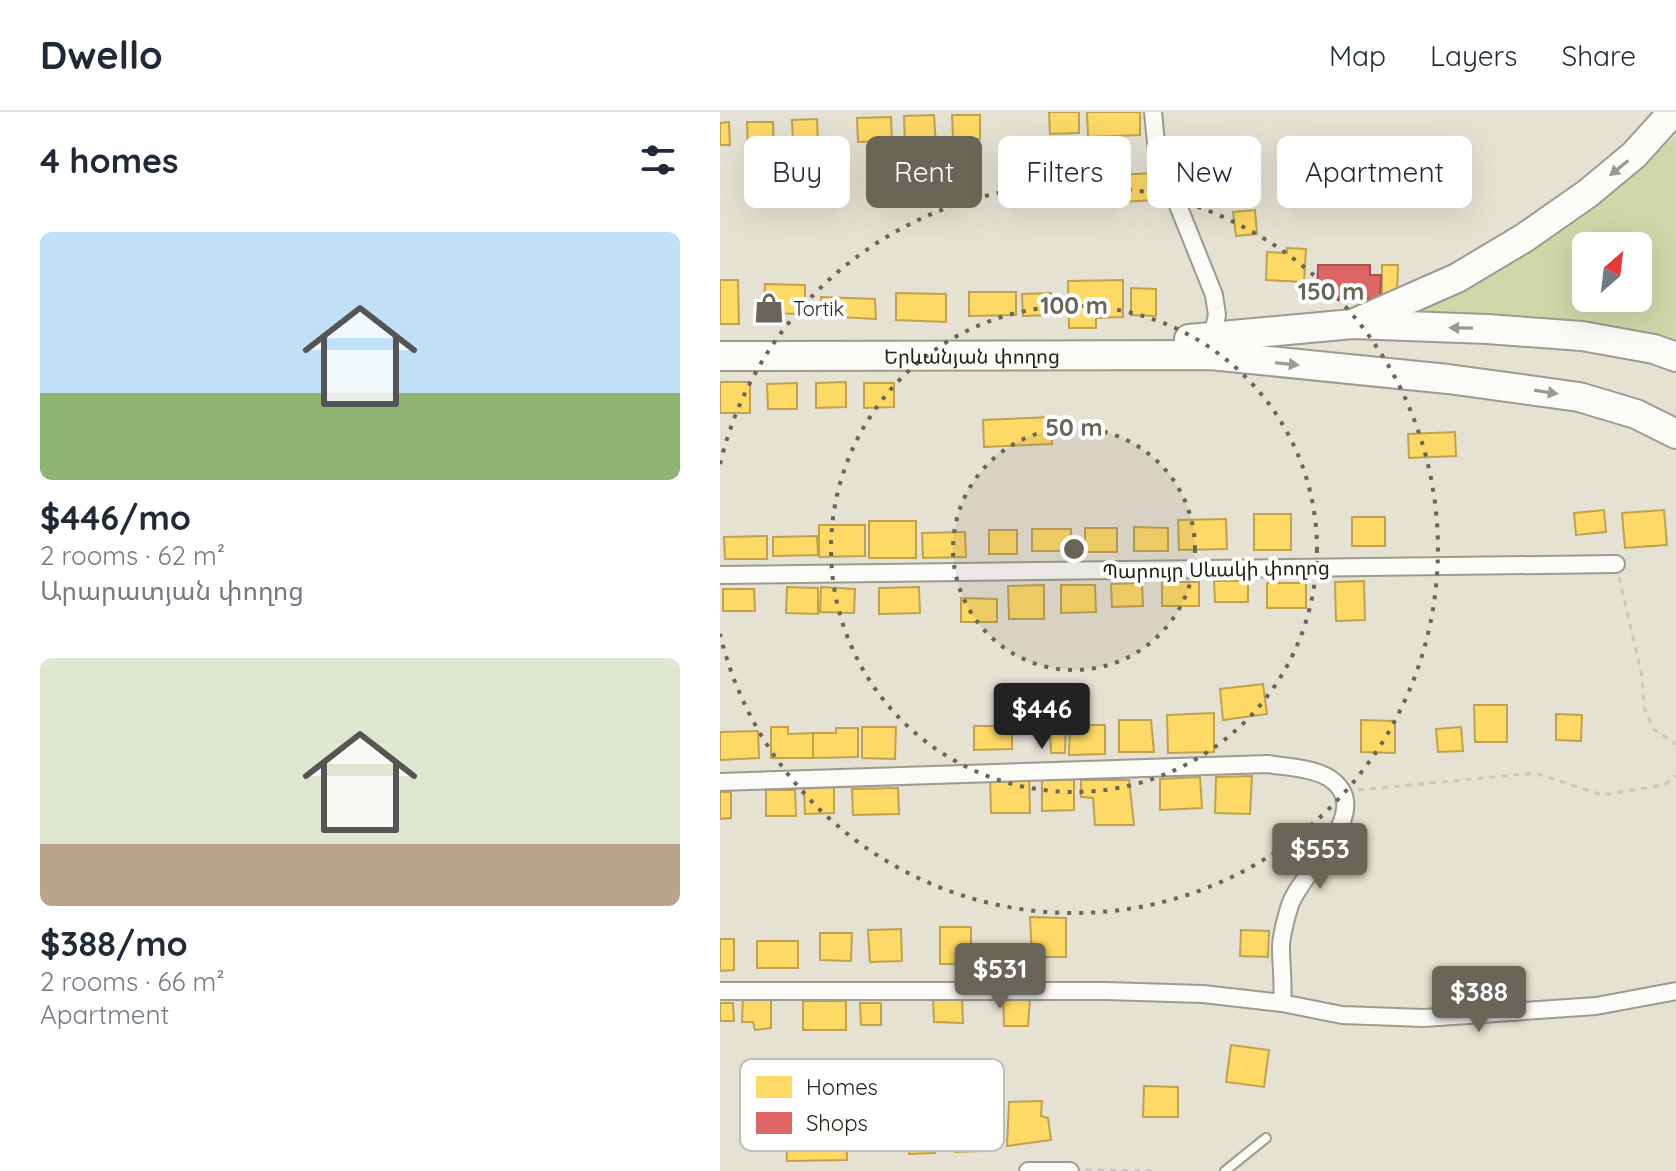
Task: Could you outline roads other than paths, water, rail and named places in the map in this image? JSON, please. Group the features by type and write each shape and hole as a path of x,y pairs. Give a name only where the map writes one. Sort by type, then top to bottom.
{"highway":[{"path":"1353,324 1457,278 1524,238 1587,194 1634,155 1673,112"},
{"path":"1210,347 1290,329 1353,324 1582,336 1654,349 1676,357"},
{"name":"Երևանյան փողոց","path":"720,340 1210,347"},
{"path":"1210,347 1579,397 1636,414 1676,434"},
{"name":"Երևանյան փողոց","path":"720,356 1210,347"}],"street":[{"path":"1153,112 1157,153 1214,295 1217,315 1210,347"},
{"name":"Պարույր Սևակի փողոց","path":"720,575 1616,564"},
{"path":"720,782 1268,764 1328,778 1342,791 1346,808 1337,836 1314,863 1291,903 1281,945 1282,1003"},
{"path":"720,991 1203,994 1282,1003 1342,1015 1424,1018 1596,1006 1676,991"},
{"path":"1028,1171 1070,1171"}],"lane":[{"path":"1225,1171 1266,1138"}],"place":[{"name":"Tortik","path":"769,308"}]}
